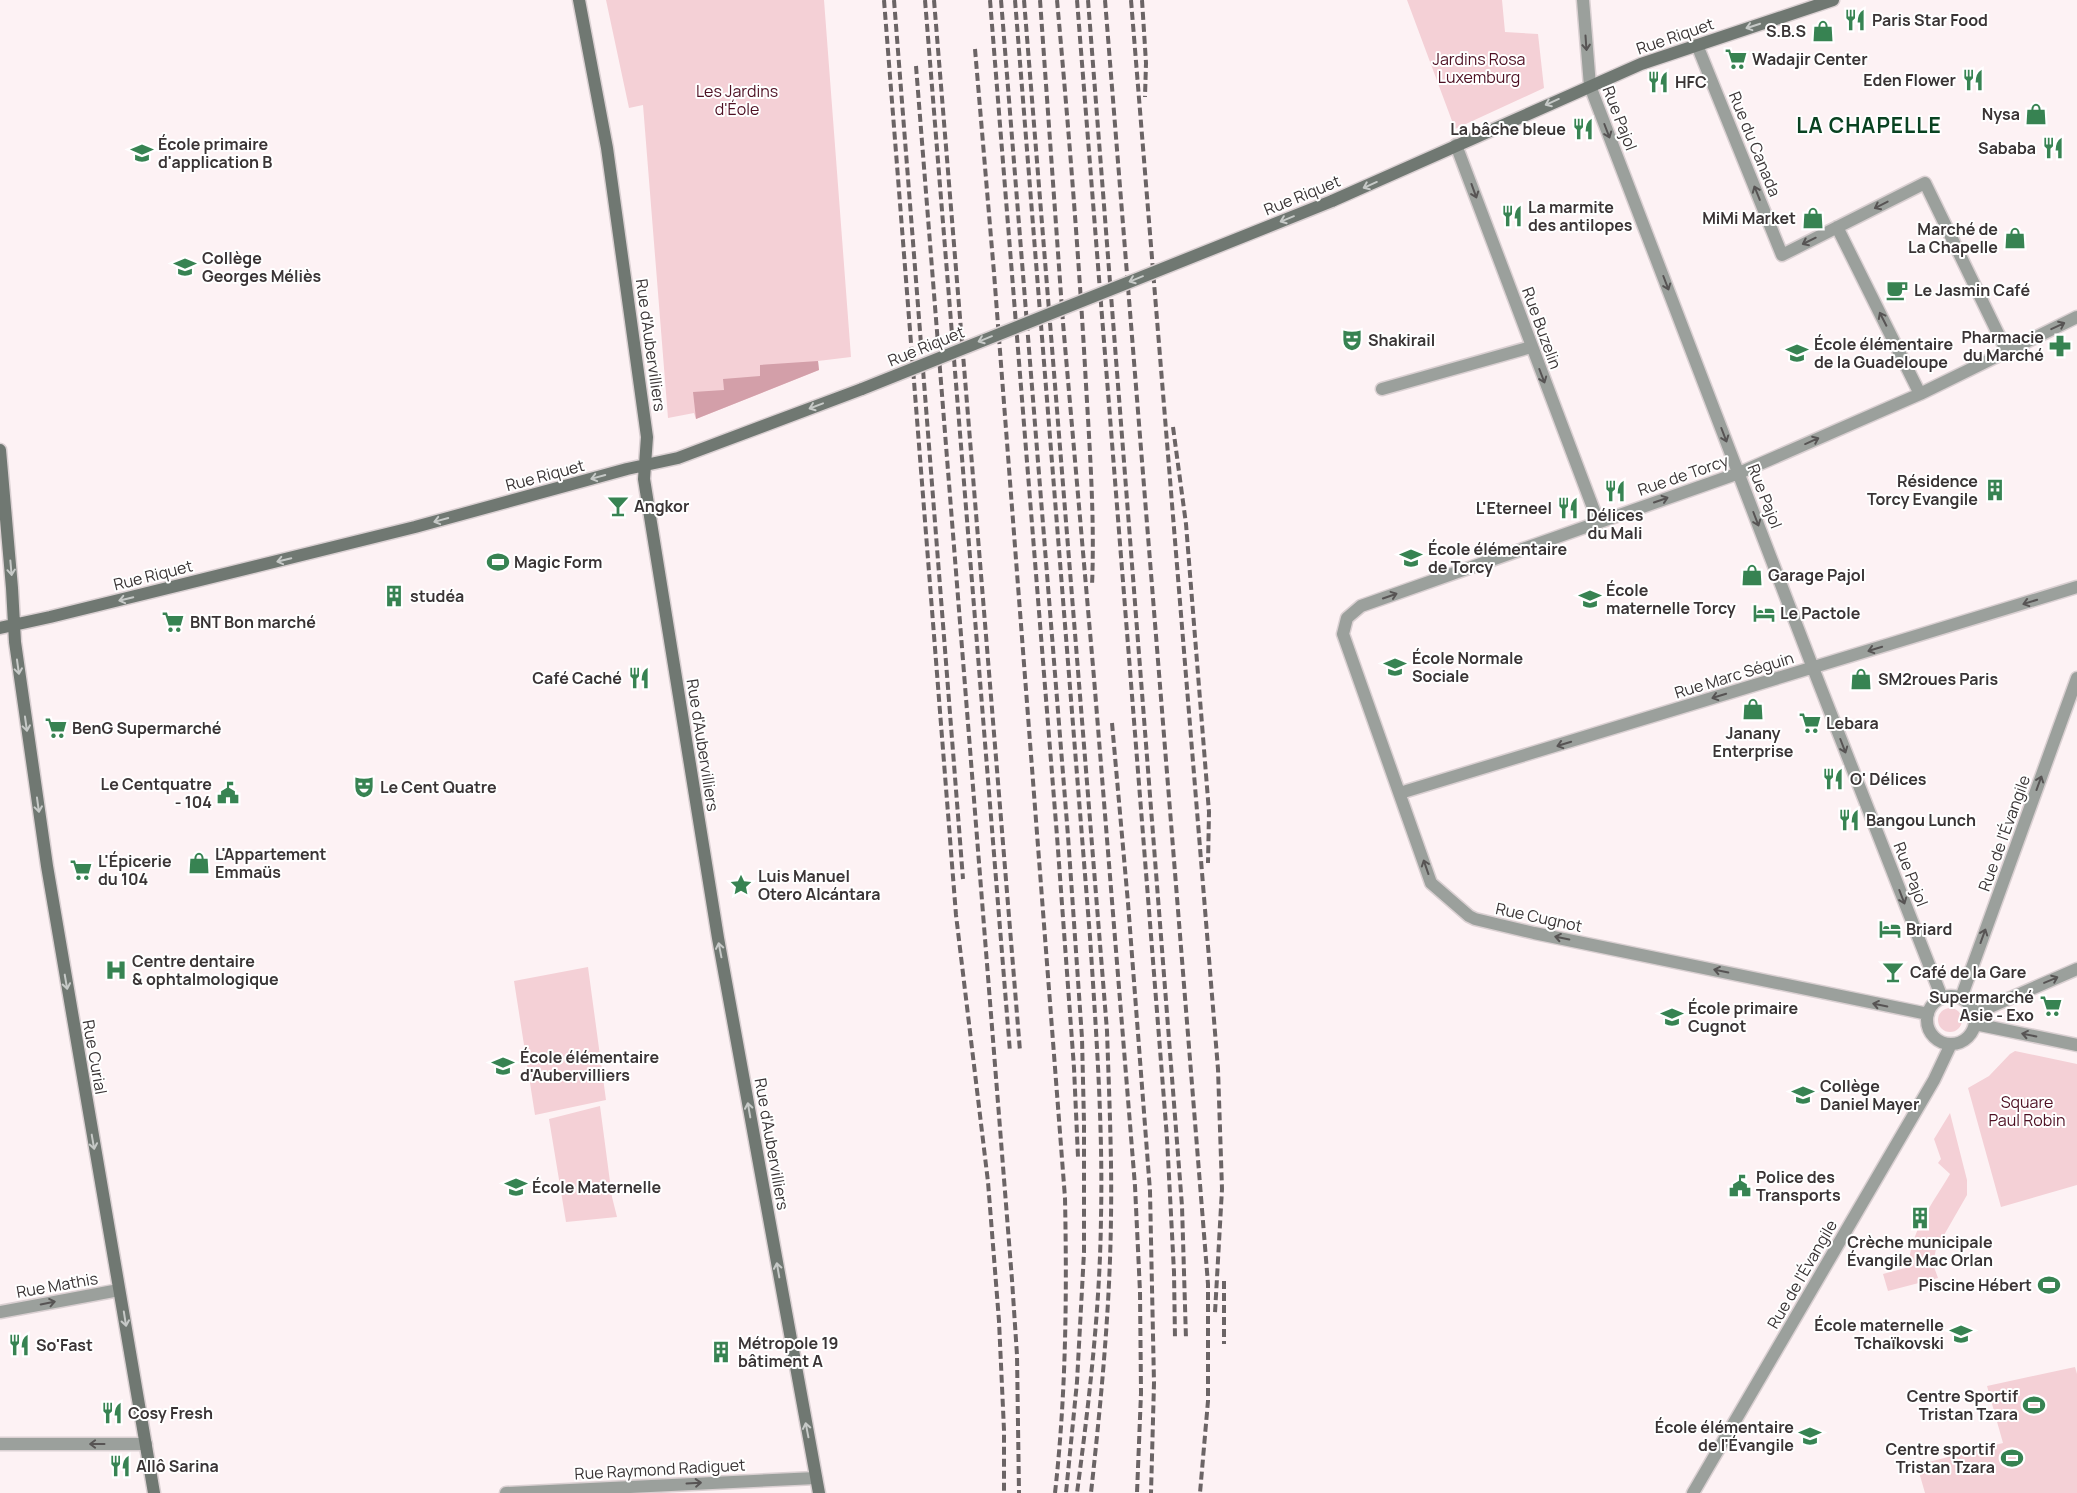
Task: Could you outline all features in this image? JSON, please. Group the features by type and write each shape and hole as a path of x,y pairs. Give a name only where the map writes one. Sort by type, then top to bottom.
{"street":[{"name":"Rue d'Aubervilliers","path":"579,0 607,148 647,437 644,479 648,504 718,938 819,1493"},
{"name":"Rue Pajol","path":"1583,0 1590,86 1812,668 1942,998"},
{"name":"Rue Riquet","path":"0,628 415,527 627,469 678,458 862,389 1332,201 1641,64 1833,0"},
{"name":"Rue du Canada","path":"1697,45 1782,255 1837,227"},
{"name":"Rue Buzelin","path":"1456,145 1598,521"},
{"path":"1920,394 1837,227 1925,183 2006,350"},
{"name":"Rue de Torcy","path":"1347,618 1361,606 1738,473 1920,394 2006,350 2077,317"},
{"path":"1382,389 1531,347"},
{"name":"Rue Curial","path":"0,450 16,652 53,905 154,1493"},
{"name":"Rue Marc Séguin","path":"1400,793 2077,587"},
{"name":"Rue Cugnot","path":"1347,618 1343,634 1431,883 1475,919 1928,1014"},
{"name":"Rue de l'Évangile","path":"1961,998 2077,678"},
{"path":"1975,1019 1969,1004 1961,998 1951,996 1942,998 1933,1005 1928,1014 1927,1023 1930,1031 1942,1043 1959,1043 1967,1039 1975,1019 2077,969"},
{"path":"1975,1019 2077,1045"},
{"name":"Rue de l'Évangile","path":"1693,1493 1934,1080 1951,1044"},
{"name":"Rue Mathis","path":"0,1312 119,1290"},
{"path":"0,1444 146,1444"},
{"name":"Rue Raymond Radiguet","path":"506,1493 816,1478"}],"green space":[{"name":"Les Jardins d'Éole","path":"606,0 824,0 851,357 818,361 819,370 696,419 694,413 668,418 643,105 629,108"},
{"name":"Jardins Rosa Luxemburg","path":"1407,0 1502,0 1505,32 1538,34 1544,88 1455,129"},
{"path":"588,967 606,1100 535,1115 514,981"},
{"path":"1950,1008 1959,1011 1962,1020 1959,1029 1950,1032 1941,1029 1938,1020 1941,1011"},
{"name":"Square Paul Robin","path":"2015,1051 2077,1064 2077,1185 2001,1207 1968,1088 1989,1076"},
{"path":"600,1106 612,1197 617,1217 566,1222 549,1119"},
{"path":"1950,1113 1967,1180 1967,1195 1936,1249 1933,1264 1938,1278 1888,1291 1883,1274 1909,1267 1910,1254 1917,1230 1950,1174 1938,1163 1941,1159 1934,1139"},
{"name":"Centre sportif Tristan Tzara","path":"2075,1367 2077,1374 2077,1493 1925,1493 1917,1465 2003,1443 1987,1386"}],"shaded area":[{"path":"818,361 819,370 696,419 693,392 724,390 723,379 760,376 760,365"}],"railway":[{"path":"884,0 956,915 988,1182 999,1321 1004,1430 1004,1493"},
{"path":"894,0 963,879"},
{"path":"925,0 1010,1052"},
{"path":"934,0 1020,1051"},
{"path":"990,0 1057,836 1074,1068 1078,1157"},
{"path":"1001,0 1068,836 1082,1038 1084,1252 1077,1382 1066,1493"},
{"path":"1015,0 1090,937 1100,1112 1099,1286 1090,1390 1077,1493"},
{"path":"1024,0 1107,1031 1111,1170 1109,1286 1091,1493"},
{"path":"1040,0 1063,323 1135,1186 1140,1292 1141,1393 1137,1493"},
{"path":"1057,0 1079,275 1090,449 1092,586"},
{"path":"1077,0 1167,1138 1174,1272 1175,1338"},
{"path":"1088,0 1182,1206 1186,1339"},
{"path":"1105,0 1208,1284 1208,1401 1200,1493"},
{"path":"1131,0 1218,1069 1222,1189 1215,1313"},
{"path":"1142,0 1146,63 1145,97"},
{"path":"975,49 1065,1198 1065,1345 1055,1493"},
{"path":"916,66 1012,1280 1017,1355 1019,1493"},
{"path":"1173,427 1186,524 1209,812 1208,863"},
{"path":"1112,723 1150,1191 1154,1383 1151,1493"},
{"path":"1224,1281 1224,1344"}],"place":[{"name":"Paris Star Food","path":"1855,20"},
{"name":"S.B.S","path":"1823,31"},
{"name":"Wadajir Center","path":"1736,59"},
{"name":"Eden Flower","path":"1973,80"},
{"name":"HFC","path":"1658,82"},
{"name":"Nysa","path":"2036,114"},
{"name":"La bâche bleue","path":"1583,129"},
{"name":"Sababa","path":"2053,148"},
{"name":"École primaire d'application B","path":"142,153"},
{"name":"La marmite des antilopes","path":"1512,216"},
{"name":"MiMi Market","path":"1813,218"},
{"name":"Marché de La Chapelle","path":"2015,238"},
{"name":"Collège Georges Méliès","path":"185,267"},
{"name":"Le Jasmin Café","path":"1897,290"},
{"name":"Shakirail","path":"1352,340"},
{"name":"Pharmacie du Marché","path":"2060,346"},
{"name":"École élémentaire de la Guadeloupe","path":"1797,353"},
{"name":"Résidence Torcy Evangile","path":"1995,490"},
{"name":"Délices du Mali","path":"1615,491"},
{"name":"Angkor","path":"618,506"},
{"name":"L'Eterneel","path":"1568,508"},
{"name":"École élémentaire de Torcy","path":"1411,558"},
{"name":"Magic Form","path":"498,562"},
{"name":"Garage Pajol","path":"1752,575"},
{"name":"studéa","path":"394,596"},
{"name":"École maternelle Torcy","path":"1590,599"},
{"name":"Le Pactole","path":"1764,613"},
{"name":"BNT Bon marché","path":"173,622"},
{"name":"École Normale Sociale","path":"1395,667"},
{"name":"Café Caché","path":"639,678"},
{"name":"SM2roues Paris","path":"1861,679"},
{"name":"Janany Enterprise","path":"1753,709"},
{"name":"Lebara","path":"1810,723"},
{"name":"BenG Supermarché","path":"56,728"},
{"name":"O' Délices","path":"1833,779"},
{"name":"Le Cent Quatre","path":"364,787"},
{"name":"Le Centquatre - 104","path":"228,793"},
{"name":"Bangou Lunch","path":"1849,820"},
{"name":"L'Appartement Emmaüs","path":"199,863"},
{"name":"L'Épicerie du 104","path":"81,870"},
{"name":"Luis Manuel Otero Alcántara","path":"741,885"},
{"name":"Briard","path":"1890,929"},
{"name":"Centre dentaire & ophtalmologique","path":"116,970"},
{"name":"Café de la Gare","path":"1893,972"},
{"name":"Supermarché Asie - Exo","path":"2051,1006"},
{"name":"École primaire Cugnot","path":"1672,1017"},
{"name":"École élémentaire d'Aubervilliers","path":"503,1066"},
{"name":"Collège Daniel Mayer","path":"1803,1095"},
{"name":"Police des Transports","path":"1740,1186"},
{"name":"École Maternelle","path":"516,1187"},
{"name":"Crèche municipale Évangile Mac Orlan","path":"1920,1218"},
{"name":"Piscine Hébert","path":"2049,1285"},
{"name":"École maternelle Tchaïkovski","path":"1961,1334"},
{"name":"So'Fast","path":"19,1345"},
{"name":"Métropole 19 bâtiment A","path":"721,1352"},
{"name":"Centre Sportif Tristan Tzara","path":"2034,1405"},
{"name":"Cosy Fresh","path":"112,1413"},
{"name":"École élémentaire de l'Évangile","path":"1810,1436"},
{"name":"Centre sportif Tristan Tzara","path":"2012,1458"},
{"name":"Allô Sarina","path":"120,1466"}],"district":[{"name":"LA CHAPELLE","path":"1869,125"}]}
